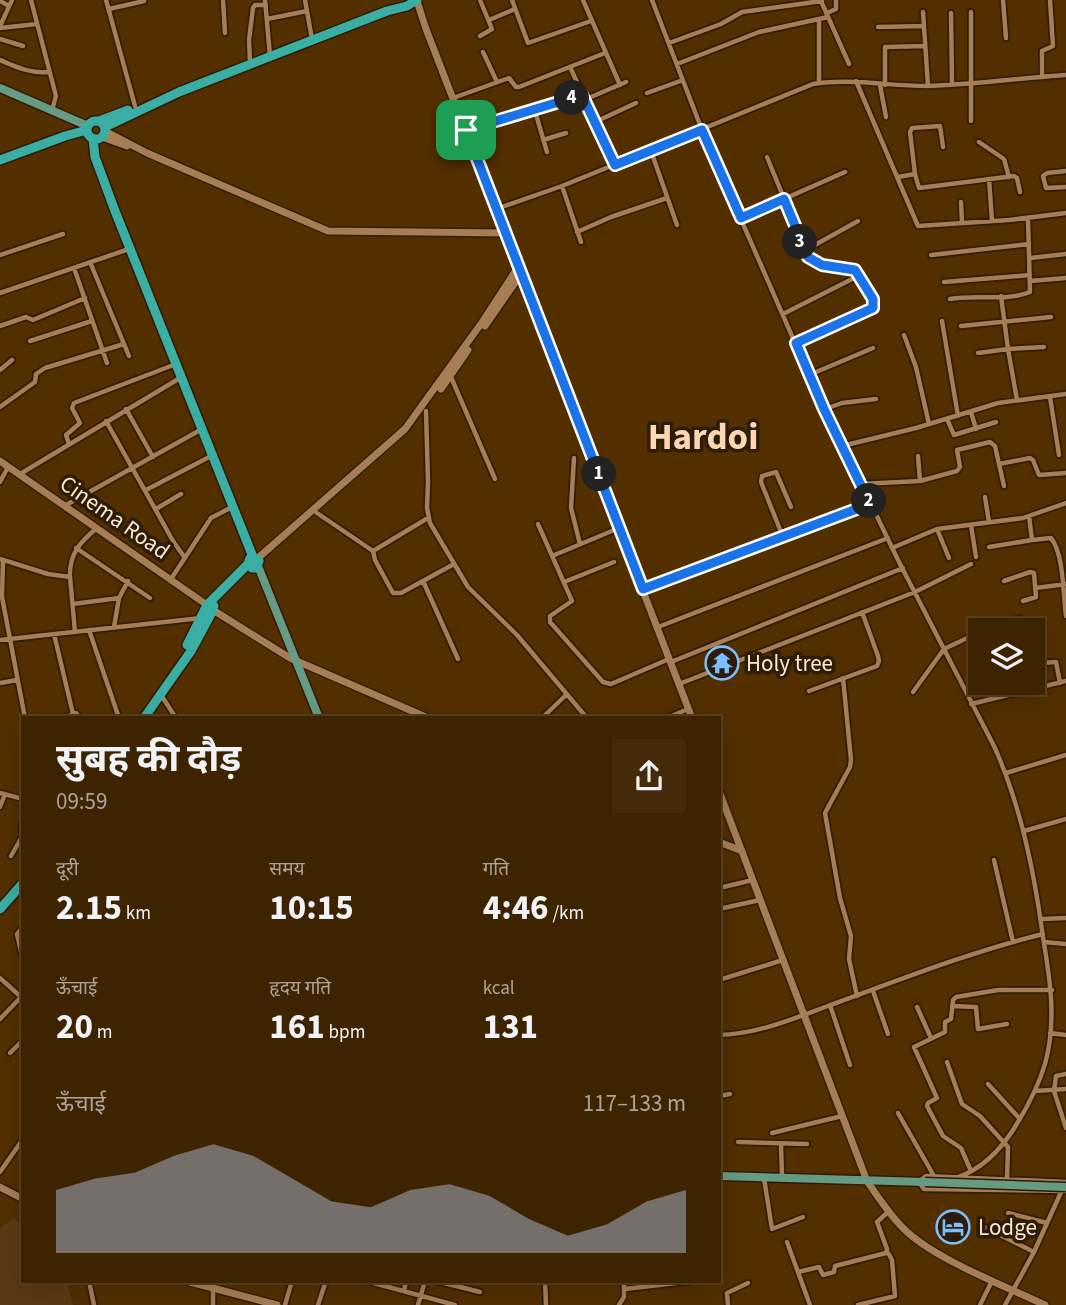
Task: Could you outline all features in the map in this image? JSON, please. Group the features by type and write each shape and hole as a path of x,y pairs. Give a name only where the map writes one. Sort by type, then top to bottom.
{"highway":[{"path":"0,160 65,135 96,131 178,92 418,0"},
{"path":"96,131 135,107 178,92"},
{"path":"96,131 95,157 255,562 209,609 183,660 145,716"},
{"path":"0,909 21,887"}],"main road":[{"path":"0,88 96,131"},
{"path":"255,562 316,716"},
{"path":"721,1176 1065,1187"}],"street":[{"path":"12,0 0,27 37,24"},
{"path":"31,0 56,97 52,110"},
{"path":"106,0 135,107"},
{"path":"223,0 225,33"},
{"path":"305,0 312,39"},
{"path":"418,0 453,98 691,716"},
{"path":"480,0 492,30 480,36"},
{"path":"512,0 529,43 591,21"},
{"path":"583,0 620,85"},
{"path":"652,0 702,130 824,409 1006,773 1024,831 1042,919 1052,990 1050,1034 1045,1063 1035,1091 1005,1143 971,1171 956,1178"},
{"path":"677,64 759,32 819,19 836,10 836,0"},
{"path":"1003,0 1006,38"},
{"path":"1042,77 1041,52 1053,47 1051,0"},
{"path":"0,1 9,6"},
{"path":"109,9 144,1"},
{"path":"669,43 721,24 739,13 821,1 849,64"},
{"path":"250,65 249,40 253,8 265,3 270,56"},
{"path":"488,20 515,9"},
{"path":"267,19 307,11"},
{"path":"923,12 928,86"},
{"path":"971,12 971,121"},
{"path":"951,13 952,83"},
{"path":"819,19 819,83"},
{"path":"877,27 924,26"},
{"path":"0,39 23,46"},
{"path":"886,117 883,85 885,47 925,46"},
{"path":"483,52 497,82"},
{"path":"453,98 509,78 519,88 605,53"},
{"path":"0,60 24,70 49,72"},
{"path":"571,69 615,165"},
{"path":"496,209 562,186 803,87 819,83 856,81 883,85 928,86 1066,75"},
{"path":"647,93 683,80"},
{"path":"856,81 918,226 1066,214"},
{"path":"466,130 626,82"},
{"path":"595,122 636,103"},
{"path":"535,111 547,152"},
{"path":"943,147 940,126 910,129 919,188 1009,177 1017,178 1020,192"},
{"path":"96,131 328,231 506,233"},
{"path":"543,140 566,133"},
{"path":"979,142 1004,159 1009,177"},
{"path":"651,150 677,225"},
{"path":"767,157 804,251 814,262 822,265 851,268 860,275 873,299 873,308 796,343"},
{"path":"1066,171 1047,173 1044,176 1046,188 1066,187"},
{"path":"741,218 845,172"},
{"path":"898,177 915,174"},
{"path":"989,179 992,221"},
{"path":"562,186 581,242"},
{"path":"577,232 611,216 667,198"},
{"path":"961,202 962,223"},
{"path":"950,299 1028,293 1028,218"},
{"path":"804,251 858,221"},
{"path":"0,256 63,234"},
{"path":"931,255 1029,244"},
{"path":"0,293 130,248"},
{"path":"1030,258 1066,254"},
{"path":"90,262 129,356"},
{"path":"75,268 107,363"},
{"path":"255,562 396,446 426,411 519,270"},
{"path":"255,562 405,429 519,270"},
{"path":"783,314 860,275"},
{"path":"944,282 1066,278"},
{"path":"1001,296 1017,400"},
{"path":"0,326 26,317 33,320 85,298"},
{"path":"961,326 1051,317"},
{"path":"30,341 92,321"},
{"path":"942,321 958,416"},
{"path":"904,335 916,367 929,424"},
{"path":"0,407 35,382 35,376 45,368 124,344"},
{"path":"978,353 1044,347"},
{"path":"809,375 873,348"},
{"path":"0,370 12,360"},
{"path":"69,444 66,435 80,423 72,408 73,404 176,364"},
{"path":"450,376 495,479"},
{"path":"20,474 181,377"},
{"path":"842,446 996,404 1066,394"},
{"path":"1050,397 1059,456"},
{"path":"824,409 876,399"},
{"path":"126,409 153,457"},
{"path":"426,411 428,518 468,587 511,629 585,716"},
{"path":"971,412 976,429"},
{"path":"947,419 954,435 996,422"},
{"path":"106,421 185,558"},
{"path":"66,506 202,429"},
{"path":"861,485 920,481 957,471 960,467 957,450 990,442 995,446 1004,486"},
{"path":"146,490 213,455"},
{"path":"918,456 920,481"},
{"path":"574,458 571,508 580,544"},
{"path":"999,464 1032,459 1039,475 1066,473"},
{"name":"Cinema Road","path":"0,461 171,579 209,609 292,655 424,716"},
{"path":"0,482 8,466"},
{"path":"783,537 761,482 762,476 776,472 791,507"},
{"path":"156,509 181,494"},
{"path":"985,497 989,522"},
{"path":"892,548 937,529 1029,516 1066,503"},
{"path":"643,589 870,504"},
{"path":"171,579 211,518 233,507"},
{"path":"317,513 373,551 393,593 401,593 454,564"},
{"path":"1029,516 1032,540"},
{"path":"373,551 428,518"},
{"path":"537,524 572,603 550,616 550,622 603,682 611,684 902,568"},
{"path":"971,525 976,557"},
{"path":"552,556 620,527"},
{"path":"75,632 70,567 76,548 97,528"},
{"path":"937,529 948,558"},
{"path":"658,627 888,538"},
{"path":"989,547 1053,539 1059,554 1066,616"},
{"path":"76,548 150,598"},
{"path":"25,716 8,639 2,597 1,559 53,575 70,577"},
{"path":"564,582 614,562"},
{"path":"679,684 915,592 971,564"},
{"path":"1004,581 1032,572 1036,588 1034,598 1023,601"},
{"path":"114,627 119,598 128,581"},
{"path":"423,581 458,659"},
{"path":"1036,588 1064,585"},
{"path":"73,604 119,598"},
{"path":"0,640 114,627 209,609"},
{"path":"809,691 877,666 879,662 862,612"},
{"path":"89,630 118,716"},
{"path":"54,634 73,714"},
{"path":"912,691 944,649 968,638"},
{"path":"971,704 1063,682 1056,662 1045,663"},
{"path":"843,678 851,760 850,767 825,813 840,898 852,936 849,958 857,996"},
{"path":"0,683 17,680"},
{"path":"160,694 175,716"},
{"path":"544,716 566,695"},
{"path":"672,716 688,709"},
{"path":"68,716 76,713 78,716"},
{"path":"1006,773 1066,755"},
{"path":"0,807 3,793 21,799"},
{"path":"721,796 867,1181 903,1228 927,1246 1035,1303 1045,1305"},
{"path":"1024,831 1066,819"},
{"path":"11,856 21,838"},
{"path":"721,843 742,851"},
{"path":"994,860 1013,942"},
{"path":"721,888 753,880"},
{"path":"721,909 761,900"},
{"path":"1042,919 1066,918"},
{"path":"21,929 17,934 21,951"},
{"path":"721,1035 760,1029 873,991 984,949 1043,934"},
{"path":"1044,942 1066,944"},
{"path":"721,979 783,960"},
{"path":"0,978 21,995"},
{"path":"971,1171 961,1148 943,1136 927,1106 937,1098 914,1050 917,1044 945,1032 945,1022 951,1019 954,998 981,992 1052,990"},
{"path":"873,991 888,1034"},
{"path":"0,1020 21,997"},
{"path":"830,1005 850,1065"},
{"path":"952,1006 976,1007 978,1029 1007,1024"},
{"path":"917,1007 931,1038"},
{"path":"1050,1034 1066,1035"},
{"path":"10,1053 21,1045"},
{"path":"947,1062 962,1104 980,1116 1005,1143 1009,1153 1007,1180"},
{"path":"1066,1074 1056,1076 1054,1091 1066,1126"},
{"path":"988,1084 1020,1119"},
{"path":"1035,1091 1066,1089"},
{"path":"721,1096 730,1094"},
{"path":"898,1113 934,1177"},
{"path":"772,1133 842,1116"},
{"path":"0,1172 21,1142"},
{"path":"738,1142 807,1144"},
{"path":"781,1143 782,1178"},
{"path":"922,1182 926,1176 1007,1180 1065,1187 1005,1305"},
{"path":"764,1177 772,1229 803,1217"},
{"path":"0,1188 21,1198"},
{"path":"858,1305 895,1294 892,1260 877,1222 889,1211"},
{"path":"1008,1213 1046,1223"},
{"path":"984,1227 1034,1252"},
{"path":"787,1242 810,1305"},
{"path":"798,1272 819,1267 823,1275 834,1272 835,1266 887,1251"},
{"path":"980,1305 993,1280"},
{"path":"89,1283 94,1305"},
{"path":"195,1283 277,1305"},
{"path":"285,1305 291,1283"},
{"path":"318,1305 325,1283"},
{"path":"374,1283 455,1305"},
{"path":"404,1291 406,1283"},
{"path":"418,1305 424,1283"},
{"path":"444,1283 480,1292"},
{"path":"545,1283 546,1305"},
{"path":"619,1305 625,1289 624,1283"},
{"path":"625,1289 676,1283"},
{"path":"729,1305 727,1293 748,1283"},
{"path":"212,1287 213,1305"},
{"path":"886,1298 889,1305"}],"shaded area":[{"path":"14,1218 21,1226 21,1283 67,1283 73,1305 0,1305 0,1228"}],"place":[{"name":"Holy tree","path":"722,663"},
{"name":"Lodge","path":"953,1227"}],"district":[{"name":"Hardoi","path":"703,436"}],"route":[{"path":"582,95 615,165 702,130 741,218 784,199 808,257 822,265 855,270 873,299 873,308 869,311 796,343 824,409 870,504 643,589 466,130 582,95"}]}
